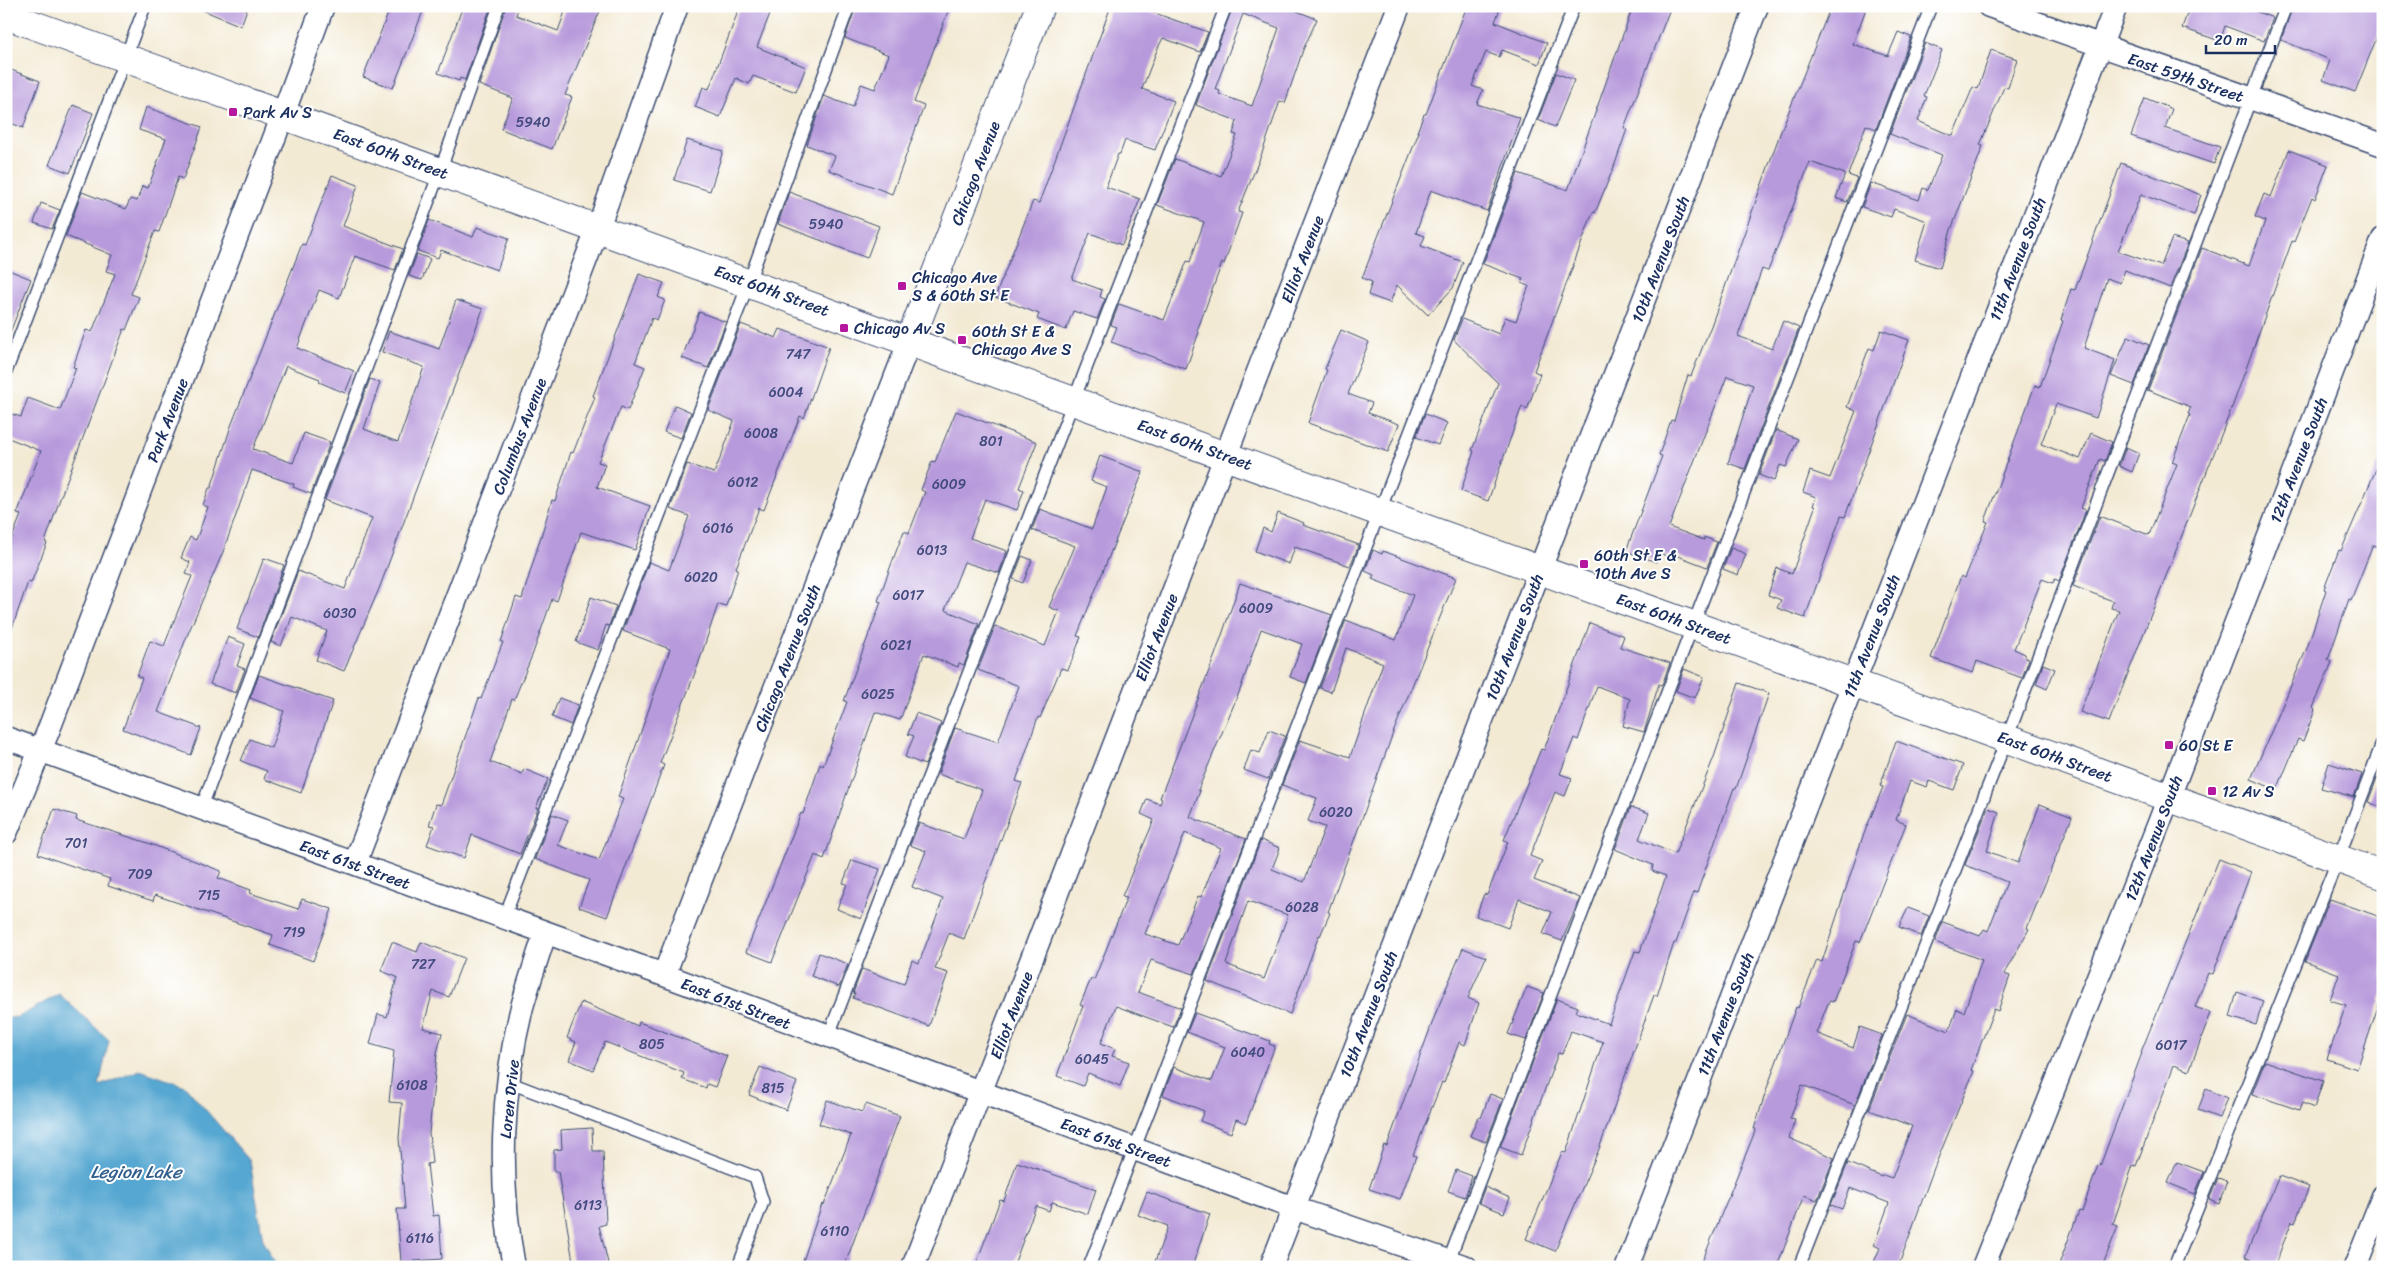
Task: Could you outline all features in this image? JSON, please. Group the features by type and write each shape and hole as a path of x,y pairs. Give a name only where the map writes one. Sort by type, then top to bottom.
{"street":[{"name":"Park Avenue","path":"6,833 40,750 284,114 323,6"},
{"name":"Columbus Avenue","path":"355,863 598,228 677,6"},
{"name":"Chicago Avenue","path":"910,340 1040,6"},
{"name":"Elliot Avenue","path":"913,1267 1399,6"},
{"name":"10th Avenue South","path":"1270,1267 1757,6"},
{"name":"East 59th Street","path":"1989,6 2100,47 2383,145"},
{"name":"11th Avenue South","path":"1627,1267 2116,6"},
{"name":"East 60th Street","path":"6,15 910,340 2383,875"},
{"name":"12th Avenue South","path":"1983,1267 2169,797 2383,239"},
{"name":"Chicago Avenue South","path":"664,975 910,340"},
{"name":"East 61st Street","path":"6,738 355,863 545,934 664,975 981,1094 1454,1265"},
{"name":"Loren Drive","path":"514,1267 508,1234 502,1158 508,1082 522,1008 545,934"},
{"path":"2354,1267 2383,1196"}],"lane":[{"path":"6,372 144,6"},
{"path":"201,809 440,171 499,6"},
{"path":"504,918 749,282 849,6"},
{"path":"828,1037 1226,6"},
{"path":"1089,1267 1574,6"},
{"path":"1454,1265 1694,625 1931,6"},
{"path":"1800,1267 2007,738 2286,6"},
{"path":"2174,1267 2383,741"},
{"path":"508,1082 755,1177 763,1202 738,1267"}],"water":[{"name":"Legion Lake","path":"59,994 109,1040 99,1086 140,1070 185,1086 250,1161 263,1240 277,1267 6,1267 6,1018 19,1017"}],"building":[{"path":"193,6 248,6 241,26"},
{"path":"391,6 425,6 393,88 363,77"},
{"path":"463,6 491,6 465,80 460,78 459,81 438,73"},
{"path":"506,6 519,6 516,15 558,31 567,6 602,6 565,95 572,97 552,149 501,129 513,98 479,85"},
{"path":"740,6 773,6 757,47 806,67 796,92 753,76 749,84 736,78 720,117 695,107 703,87 709,89"},
{"path":"856,6 950,6 914,102 924,106 892,194 829,170 835,156 807,145 824,96 853,107 861,84 875,89 889,55 845,38"},
{"path":"1111,6 1135,6 1208,32 1200,52 1163,38 1157,50 1142,89 1174,101 1155,150 1125,140 1120,154 1118,154 1106,187 1140,199 1122,245 1090,233 1072,279 1102,290 1100,297 1105,299 1097,319 1073,311 1066,330 1037,319 1039,314 995,297 1033,201 1039,203"},
{"path":"1233,6 1284,6 1317,19 1303,50 1285,103 1280,101 1262,153 1238,212 1242,213 1197,331 1199,332 1186,369 1111,342 1117,327 1111,325 1119,304 1164,320 1187,261 1190,262 1204,222 1157,205 1175,159 1221,176 1237,135 1233,134 1237,121 1196,105","holes":["1243,14 1279,28 1252,106 1219,94 1220,91 1215,89"]},
{"path":"1467,6 1501,6 1495,22 1547,43 1539,64 1502,50 1499,57 1486,52 1472,86 1483,90 1477,104 1520,118 1487,211 1431,190 1416,233 1425,236 1421,246 1463,262 1453,288 1428,315 1397,285 1390,303 1368,295 1372,282 1362,278"},
{"path":"1633,6 1671,6 1624,128 1627,129 1615,164 1595,213 1593,212 1534,371 1540,374 1527,410 1522,406 1488,501 1461,491 1474,451 1472,450 1498,383 1454,340 1462,319 1499,334 1505,317 1516,321 1529,286 1521,283 1523,279 1483,264 1518,173 1568,190"},
{"path":"1831,6 1867,6 1853,44 1888,56 1898,32 1911,37 1876,129 1866,125 1848,175 1857,178 1847,202 1836,198 1845,174 1810,162 1768,271 1762,269 1738,336 1772,349 1783,321 1799,328 1745,469 1728,463 1753,385 1727,376 1669,527 1704,540 1704,537 1717,542 1707,567 1673,554 1672,558 1659,553 1656,562 1626,551 1662,456 1659,455 1671,420 1674,421 1688,375 1691,376 1711,326 1781,131"},
{"path":"2178,6 2242,6 2273,18 2264,41 2225,26 2220,41 2182,28 2188,11"},
{"path":"2293,6 2383,6 2383,22 2355,92 2323,80 2330,60 2281,40"},
{"path":"1925,43 1942,50 1924,96 1927,97 1918,121 1950,135 1953,135 1973,87 1978,89 1991,50 2017,59 2008,88 2004,87 1980,145 1983,146 1951,230 1940,268 1915,260 1927,221 1894,209 1891,217 1862,207 1871,183 1919,200 1923,188 1928,190 1942,155 1890,134"},
{"path":"6,68 40,81 23,128 6,121"},
{"path":"1556,73 1574,80 1555,127 1538,120"},
{"path":"2145,98 2172,109 2165,128 2220,147 2214,164 2131,136"},
{"path":"73,105 93,113 70,173 49,165"},
{"path":"146,107 202,127 183,179 178,177 159,232 155,231 131,294 139,297 126,330 124,329 61,496 45,542 47,543 31,583 28,582 9,637 6,637 6,553 21,515 17,514 41,451 6,437 6,412 21,417 28,398 60,410 76,368 73,367 86,330 92,332 115,274 106,271 112,255 66,236 82,192 126,209 130,199 137,201 142,186 148,188 166,139 139,130"},
{"path":"687,140 723,151 710,191 674,180"},
{"path":"2289,150 2328,165 2315,199 2312,197 2294,242 2292,241 2234,402 2109,722 2080,712 2119,610 2111,608 2113,601 2073,586 2100,516 2149,535 2177,464 2172,462 2190,415 2188,414 2191,407 2148,390 2202,248 2249,266 2265,221 2255,217 2264,194 2271,197"},
{"path":"2121,163 2201,195 2194,215 2141,194 2118,251 2161,266 2172,238 2188,243 2170,288 2125,270 2120,283 2107,278 2084,348 2115,360 2096,418 2056,404 2041,444 2080,459 2091,433 2112,442 2105,461 2100,459 2081,508 2086,510 2059,581 2055,579 2053,583 2042,579 2014,649 2025,654 2024,657 2029,659 2022,678 1977,661 1973,673 1931,658 1961,576 1965,578 1988,522 1985,521 2035,385 2040,387 2063,321 2061,320 2071,289 2075,290"},
{"path":"332,175 358,185 343,226 403,249 395,270 355,256 339,298 319,290 297,348 354,371 345,393 319,382 320,379 286,366 253,449 293,463 304,433 330,442 311,494 293,487 294,484 252,470 223,552 187,636 158,712 201,728 191,755 123,729 142,678 137,676 150,641 164,646 192,576 186,574 190,562 181,558 190,537 196,540 208,507 203,505 209,488 211,488 231,426 302,244 305,245"},
{"path":"789,192 879,226 867,258 778,224"},
{"path":"41,203 60,210 52,229 34,223"},
{"path":"429,220 473,237 477,227 509,238 497,270 441,250 438,258 418,251"},
{"path":"417,254 430,259 422,280 409,276"},
{"path":"6,269 31,279 7,340 6,340"},
{"path":"639,274 664,283 658,297 665,300 657,320 652,318 635,363 645,367 628,410 621,407 598,462 605,464 597,487 650,506 635,550 581,532 557,601 552,599 533,653 514,700 512,699 490,762 522,774 524,769 548,779 536,808 538,808 520,854 472,835 464,858 427,845 434,826 429,825 436,804 441,805 479,698 481,699 503,642 501,642 516,597 522,599 552,500 555,501 571,452 573,453 595,397 593,396"},
{"path":"456,300 483,309 379,589 344,671 316,660 327,631 292,617 281,646 271,642 298,571 345,589 372,518 325,500 370,379 380,383 364,429 398,442 424,367 382,352 389,331 439,349"},
{"path":"699,312 726,322 708,368 682,358"},
{"path":"741,324 776,338 780,329 829,347 804,418 800,416 764,510 759,508 736,568 738,569 726,606 718,604 698,665 660,763 664,765 607,917 579,907 589,880 535,859 552,814 568,820 558,845 599,860 623,799 618,797 670,649 623,631 649,562 669,570 689,516 670,509 687,464 714,473 722,454 734,421 708,410"},
{"path":"1341,330 1369,342 1348,394 1372,403 1368,413 1399,424 1388,452 1308,423 1327,370 1325,369"},
{"path":"1881,330 1909,340 1845,517 1841,516 1805,618 1777,608 1781,600 1768,595 1777,568 1792,574 1815,507 1813,506 1816,497 1803,492 1810,471 1830,478 1856,411 1847,407 1869,348 1874,350"},
{"path":"2128,336 2149,345 2134,385 2111,376"},
{"path":"675,405 691,412 681,438 664,432"},
{"path":"956,411 1037,442 1019,488 1024,490 1017,510 985,499 970,538 1007,551 999,573 964,562 945,610 979,624 964,665 959,663 958,667 924,654 900,720 875,712 824,859 815,855 772,962 746,952 801,813 803,814 820,764 823,766 847,702 844,701 881,602 878,601 904,531 909,533 925,492 921,490 932,461 935,462"},
{"path":"1425,414 1447,423 1438,445 1416,437"},
{"path":"1776,430 1798,439 1786,467 1780,465 1774,481 1759,475"},
{"path":"2126,447 2139,453 2132,472 2119,466"},
{"path":"2383,453 2383,536 2378,547 2373,545 2351,600 2349,599 2328,660 2332,662 2313,708 2315,710 2303,741 2298,739 2277,790 2251,779 2307,648 2326,590 2324,589 2339,550 2341,551"},
{"path":"1100,456 1143,472 1077,636 1081,637 1068,670 1061,668 1040,718 1038,717 1016,781 1022,783 964,939 949,933 935,969 948,973 929,1026 853,998 862,969 904,984 912,960 919,963 943,899 912,887 926,851 910,845 919,823 964,839 982,790 938,774 955,728 998,742 1019,686 978,670 995,626 1045,646 1059,611 1049,607 1075,546 1032,530 1040,509 1092,529 1107,487 1091,481"},
{"path":"1278,513 1304,523 1303,525 1359,545 1350,566 1295,547 1289,564 1255,551 1263,528 1271,532"},
{"path":"1731,548 1746,554 1738,575 1723,569"},
{"path":"1373,550 1382,554 1383,551 1456,578 1393,733 1328,912 1330,913 1319,935 1290,1014 1207,981 1261,840 1280,848 1272,869 1304,882 1325,827 1308,821 1317,798 1282,785 1300,740 1350,757 1383,663 1346,648 1331,692 1320,688 1346,620 1396,640 1413,595 1372,579 1374,575 1365,571","holes":["1248,901 1288,915 1264,979 1226,964"]},
{"path":"1022,556 1032,560 1023,583 1013,579"},
{"path":"264,558 284,565 258,637 237,629"},
{"path":"1240,583 1332,615 1306,683 1290,677 1302,644 1261,629 1240,690 1198,790 1200,791 1190,817 1246,839 1194,974 1151,960 1138,992 1181,1008 1173,1027 1116,1006 1101,1043 1115,1049 1112,1056 1129,1062 1120,1086 1088,1073 1083,1086 1057,1076 1083,1006 1080,1005 1091,979 1094,980 1127,897 1122,896 1154,820 1141,814 1147,799 1160,804 1162,799 1160,798 1215,655","holes":["1185,833 1221,848 1201,897 1198,896 1178,945 1145,934"]},
{"path":"591,597 616,606 609,626 606,625 598,650 576,642"},
{"path":"1590,623 1624,636 1620,647 1670,663 1662,685 1659,684 1644,732 1623,726 1630,699 1597,686 1578,740 1574,738 1560,774 1572,778 1565,796 1555,792 1530,856 1542,861 1534,880 1580,898 1562,941 1543,934 1552,912 1519,899 1508,928 1476,916 1484,894 1487,895 1508,842 1504,840 1541,749 1544,750"},
{"path":"228,637 245,644 237,666 245,669 236,693 210,684"},
{"path":"2043,664 2055,669 2047,689 2036,684"},
{"path":"1684,669 1704,677 1695,698 1676,691"},
{"path":"259,675 333,701 301,793 264,779 267,771 241,761 250,739 271,748 284,711 250,698"},
{"path":"1739,683 1769,693 1736,789 1734,788 1697,893 1694,892 1676,943 1674,943 1657,996 1654,995 1599,1149 1555,1251 1526,1239 1562,1152 1566,1153 1603,1042 1571,1031 1562,1054 1558,1053 1521,1155 1500,1147 1557,999 1578,1007 1576,1012 1609,1024 1635,951 1640,952 1666,876 1652,871 1653,865 1615,849 1631,807 1649,813 1639,839 1675,854 1714,757"},
{"path":"559,698 578,705 571,725 552,717"},
{"path":"916,713 941,723 925,765 905,757 914,736 908,734"},
{"path":"1269,730 1285,736 1268,779 1244,770 1251,750 1260,753"},
{"path":"1896,741 1963,765 1954,790 1929,781 1927,787 1910,781 1896,820 1906,824 1860,942 1856,941 1833,1002 1829,1001 1816,1033 1853,1048 1860,1027 1882,1035 1855,1105 1802,1085 1790,1119 1795,1120 1789,1138 1834,1158 1817,1200 1804,1195 1777,1267 1700,1267 1756,1129 1754,1129 1767,1088 1796,1007 1798,1008 1817,960 1822,962 1862,839 1883,787 1880,786"},
{"path":"2329,763 2362,774 2354,797 2321,788"},
{"path":"2377,778 2383,781 2383,808 2368,802"},
{"path":"2040,804 2072,817 2027,928 2029,929 2004,974 2010,976 1998,1011 1994,1009 1971,1070 1974,1071 1934,1168 1898,1267 1872,1267 1880,1248 1874,1245 1889,1203 1850,1188 1842,1209 1831,1205 1848,1163 1882,1177 1883,1175 1892,1178 1912,1126 1869,1110 1907,1014 1949,1031 1957,1009 1964,1012 1982,960 1935,942 1943,922 1980,936 1984,929 1988,931 2007,882 1965,865 1988,808 1999,812 1987,851 2018,863"},
{"path":"54,809 77,816 76,820 145,842 221,871 218,878 251,890 250,893 298,909 302,899 332,909 313,961 270,945 273,935 155,895 153,901 108,886 110,879 38,854"},
{"path":"2219,859 2251,872 2213,974 2208,973 2195,1007 2211,1013 2189,1071 2174,1065 2136,1166 2133,1165 2113,1224 2118,1226 2102,1267 2058,1267 2079,1211 2082,1212 2141,1052"},
{"path":"852,860 880,869 861,919 837,909 847,884 843,883"},
{"path":"2330,899 2383,918 2383,993 2357,1069 2327,1059 2346,1005 2330,1000 2339,974 2305,961"},
{"path":"1908,908 1929,916 1921,936 1899,927"},
{"path":"392,942 417,952 421,942 464,958 449,997 433,991 423,1028 442,1033 437,1053 429,1133 432,1163 427,1164 433,1216 439,1215 442,1259 401,1262 397,1209 405,1209 399,1138 402,1103 389,1102 394,1051 370,1044 378,1014 387,1017 397,977 381,971"},
{"path":"1463,948 1486,957 1468,998 1479,1003 1465,1045 1459,1042 1444,1083 1442,1082 1413,1155 1416,1156 1400,1199 1369,1189 1384,1145 1387,1146 1437,1010"},
{"path":"819,953 848,964 839,987 811,976"},
{"path":"1527,987 1544,993 1526,1040 1508,1034"},
{"path":"2237,992 2263,1001 2256,1025 2230,1017"},
{"path":"581,1002 638,1026 639,1022 727,1056 715,1087 707,1084 706,1088 682,1079 684,1073 605,1042 593,1070 569,1060 576,1042 567,1038"},
{"path":"1195,1013 1270,1041 1269,1044 1275,1046 1246,1123 1236,1119 1231,1133 1200,1121 1204,1111 1163,1095 1174,1067 1212,1081 1225,1047 1187,1032"},
{"path":"2265,1061 2323,1081 2314,1108 2302,1103 2299,1110 2252,1094"},
{"path":"760,1067 797,1082 786,1110 749,1095"},
{"path":"2206,1089 2227,1098 2219,1118 2198,1110"},
{"path":"1490,1094 1503,1099 1486,1142 1470,1136 1478,1117 1481,1118"},
{"path":"827,1100 862,1112 866,1104 900,1116 844,1267 801,1267 822,1204 824,1205 851,1135 819,1124"},
{"path":"592,1128 593,1151 603,1151 606,1224 599,1226 609,1267 574,1267 558,1172 554,1172 554,1150 562,1149 561,1130"},
{"path":"1017,1162 1096,1189 1088,1214 1052,1202 1049,1211 1036,1206 1013,1267 975,1267 1000,1200 1004,1201"},
{"path":"2177,1162 2204,1172 2195,1194 2168,1183"},
{"path":"1456,1170 1472,1176 1465,1197 1448,1191"},
{"path":"2279,1176 2309,1187 2295,1222 2292,1221 2274,1267 2269,1267 2245,1257"},
{"path":"2218,1178 2227,1181 2219,1204 2209,1200"},
{"path":"1485,1187 1510,1198 1504,1213 1479,1203"},
{"path":"1147,1192 1210,1214 1192,1267 1153,1267 1168,1226 1138,1215"}],"place":[{"name":"Park Av S","path":"233,112"},
{"name":"Chicago Ave S & 60th St E","path":"902,286"},
{"name":"Chicago Av S","path":"844,328"},
{"name":"60th St E & Chicago Ave S","path":"962,340"},
{"name":"60th St E & 10th Ave S","path":"1584,564"},
{"name":"60 St E","path":"2169,745"},
{"name":"12 Av S","path":"2212,791"}]}
